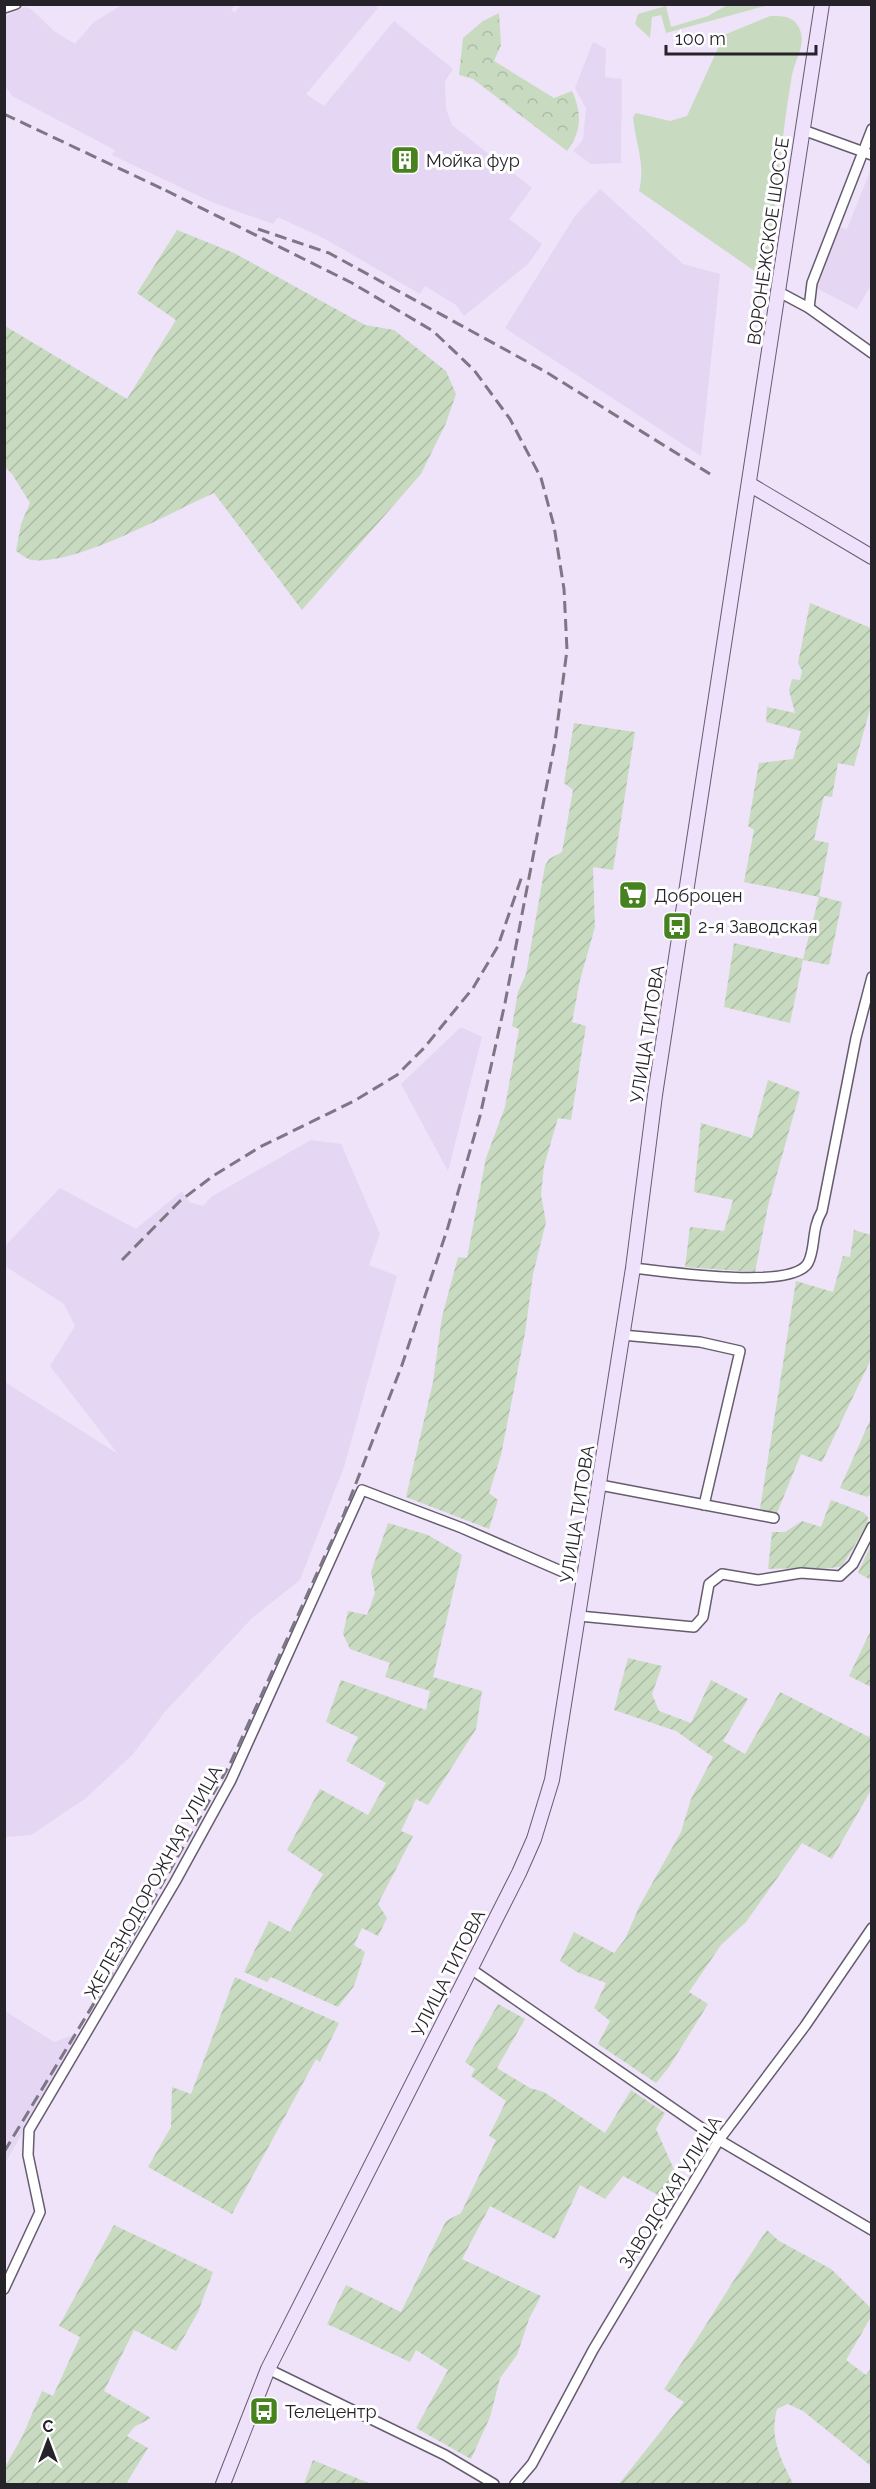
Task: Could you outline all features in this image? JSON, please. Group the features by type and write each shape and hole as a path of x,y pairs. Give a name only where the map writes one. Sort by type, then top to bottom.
{"main road":[{"name":"ВОРОНЕЖСКОЕ ШОССЕ","path":"749,484 822,4"},
{"path":"749,484 872,557"},
{"name":"УЛИЦА ТИТОВА","path":"223,2484 268,2369 471,1969 534,1839 552,1780 633,1268 655,1095 749,484"}],"street":[{"path":"4,8 15,4"},
{"path":"809,308 812,283 868,153 872,129"},
{"path":"803,130 868,153"},
{"path":"779,292 809,308 872,354"},
{"path":"633,1268 752,1278 782,1277 798,1273 808,1263 815,1223 822,1211 856,1038 872,977"},
{"path":"622,1335 700,1342 740,1351 704,1505"},
{"path":"600,1485 774,1518"},
{"name":"ЖЕЛЕЗНОДОРОЖНАЯ УЛИЦА","path":"4,2289 40,2212 28,2156 29,2130 175,1882 231,1780 362,1490 462,1528 584,1581"},
{"path":"579,1616 694,1627 703,1617 709,1584 713,1578 722,1574 758,1580 801,1574 840,1576 853,1564 872,1527"},
{"name":"ЗАВОДСКАЯ УЛИЦА","path":"515,2484 532,2464 593,2350 719,2140 805,2026 872,1928"},
{"path":"471,1969 719,2140 872,2230"},
{"path":"268,2369 445,2455 494,2484"}],"shaded area":[{"path":"122,5 235,5 231,10 235,12 241,5 374,5 378,8 306,94 324,106 394,21 453,69 445,81 446,109 452,125 532,188 509,219 542,244 528,264 464,316 456,305 425,286 420,294 325,239 278,217 273,224 214,203 112,155 115,150 12,96 5,86 5,16 25,7 31,9 54,31 75,44 94,22"},
{"path":"593,42 606,49 605,77 622,79 621,163 591,164 573,151 583,140 586,108 575,88"},
{"path":"871,169 871,285 857,309 820,290 817,285 837,227 847,229"},
{"path":"600,189 683,264 720,274 701,456 505,328 575,216"},
{"path":"461,1027 482,1037 448,1171 401,1084"},
{"path":"311,1140 341,1144 380,1234 369,1265 397,1276 344,1467 300,1580 252,1618 164,1713 133,1754 86,1798 31,1835 5,1837 5,1382 118,1454 50,1366 75,1326 64,1304 5,1266 5,1246 60,1188 136,1229 182,1191 189,1202 203,1206 211,1197"},
{"path":"5,2011 54,2042 73,2035 78,2038 5,2163"}],"green space":[{"path":"729,4 769,5 666,33 661,15 652,17 650,38 635,24 638,14 666,6 671,27 708,16"},
{"path":"499,13 501,45 494,61 554,98 572,91 578,107 579,122 576,137 567,151 473,79 459,75 463,38 483,21"},
{"path":"770,16 792,19 798,25 802,42 792,75 788,99 767,270 756,272 639,191 641,162 633,117 636,113 670,121 687,116 724,35"},
{"path":"177,230 234,253 365,325 394,330 446,371 456,394 446,423 421,474 302,610 214,493 123,536 73,555 51,560 32,560 16,551 21,524 30,503 5,467 5,326 127,399 176,320 137,293"},
{"path":"810,603 871,628 871,706 854,766 838,763 832,797 824,796 814,840 829,843 819,896 842,902 829,965 803,960 790,1023 724,1007 734,943 803,959 819,897 744,882 754,830 748,826 759,763 793,759 801,731 766,722 767,707 795,713 789,690 792,679 800,680 802,671 798,663"},
{"path":"574,723 635,732 613,870 593,867 595,927 580,980 572,1022 586,1026 571,1120 558,1118 544,1166 541,1195 546,1222 533,1274 525,1333 501,1455 489,1493 498,1500 489,1529 406,1497 433,1382 442,1317 458,1257 467,1258 486,1158 505,1107 519,1029 512,1026 518,992 526,974 545,866 549,859 562,852 573,790 564,783"},
{"path":"768,1080 800,1092 768,1206 755,1272 685,1267 690,1227 724,1231 733,1200 694,1192 701,1123 752,1138"},
{"path":"854,1230 871,1235 871,1359 822,1462 801,1454 777,1513 760,1509 796,1281 833,1292 843,1256 850,1257"},
{"path":"871,1418 871,1494 867,1497 840,1488"},
{"path":"831,1500 863,1512 868,1517 867,1525 842,1566 768,1569 772,1532 785,1532 802,1521 821,1527"},
{"path":"388,1523 428,1535 462,1555 433,1677 482,1691 476,1729 428,1805 416,1799 401,1831 413,1836 378,1904 387,1918 378,1936 362,1928 354,1945 365,1952 354,1986 338,2007 271,1977 267,1982 244,1972 269,1921 290,1932 323,1874 287,1850 320,1789 368,1815 386,1783 346,1761 358,1737 326,1722 341,1680 426,1710 430,1691 385,1677 390,1663 350,1649 343,1634 348,1611 367,1615 375,1593 371,1572"},
{"path":"871,1547 871,1580 858,1573"},
{"path":"871,1630 872,1687 849,1676"},
{"path":"628,1658 662,1666 652,1694 659,1711 691,1723 711,1680 748,1699 723,1741 745,1754 780,1692 869,1737 871,1732 871,1790 832,1859 802,1843 746,1922 721,1945 689,1992 708,2004 669,2067 656,2083 598,2044 610,2021 594,2008 606,1983 577,1972 560,1961 574,1932 614,1953 625,1939 640,1905 681,1832 691,1799 713,1757 676,1731 614,1710"},
{"path":"235,1977 339,2023 320,2062 316,2059 232,2214 148,2167 171,2127 172,2087 191,2094"},
{"path":"498,2004 525,2019 497,2068 530,2088 544,2092 605,2133 631,2090 665,2113 656,2129 679,2181 667,2200 623,2176 605,2199 580,2185 555,2239 490,2206 462,2259 541,2296 529,2319 517,2355 500,2378 490,2417 471,2459 416,2428 448,2370 416,2350 410,2362 327,2324 346,2285 401,2312 446,2221 461,2213 496,2140 489,2136 506,2101 471,2076 475,2069 465,2062"},
{"path":"114,2225 213,2272 198,2312 176,2351 134,2330 104,2391 151,2418 134,2427 127,2436 148,2448 126,2484 5,2484 5,2467 22,2437 42,2391 53,2396 80,2337 59,2326"},
{"path":"767,2230 779,2241 831,2269 871,2308 871,2317 846,2360 866,2375 871,2368 871,2466 803,2411 788,2404 777,2409 774,2429 784,2466 793,2484 619,2484 684,2402 664,2389"},
{"path":"313,2460 371,2484 304,2484"}],"railway":[{"path":"4,114 167,191"},
{"path":"4,2152 108,1980 230,1764 344,1514 402,1365 448,1227 480,1116 505,1003 555,742 567,650 564,589 554,526 541,478 510,419 474,370 433,331 352,283 161,188"},
{"path":"258,229 329,253 546,372 710,474"},
{"path":"122,1260 180,1201 213,1176 260,1147 354,1101 397,1075 424,1048 473,988 498,946 523,873"}],"place":[{"name":"Мойка фур","path":"405,160"},
{"name":"Доброцен","path":"633,895"},
{"name":"2-я Заводская","path":"677,926"},
{"name":"Телецентр","path":"264,2411"}]}
